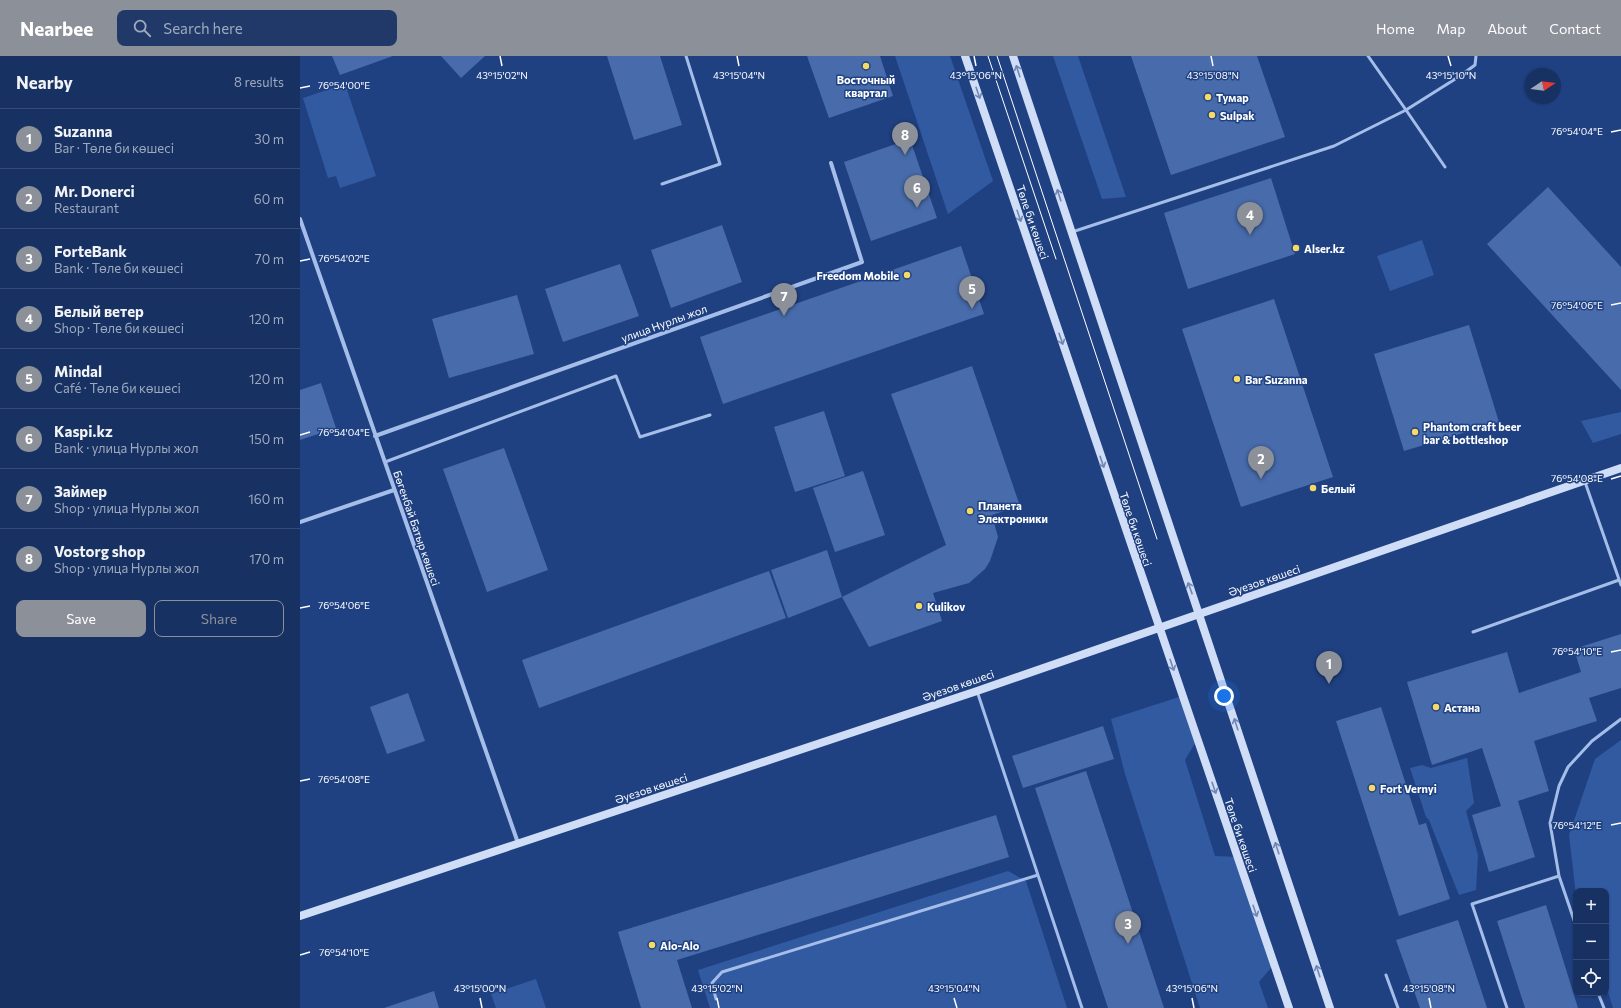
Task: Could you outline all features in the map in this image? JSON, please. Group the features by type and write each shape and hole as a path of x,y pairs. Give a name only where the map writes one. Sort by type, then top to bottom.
{"main road":[{"name":"Төле би көшесі","path":"965,56 1289,1008"},
{"path":"1013,56 1330,1008"},
{"name":"Әуезов көшесі","path":"300,916 977,691 1621,468"}],"street":[{"name":"улица Нурлы жол","path":"375,436 862,262 831,163"},
{"name":"Бөгенбай Батыр көшесі","path":"300,219 518,843"},
{"path":"300,522 394,490"}],"lane":[{"path":"662,184 720,164 686,56"},
{"path":"1368,56 1445,167"},
{"path":"1072,232 1334,146 1406,110 1470,69 1475,65 1476,56"},
{"path":"384,462 616,376 640,437 710,415"},
{"path":"1584,480 1621,585"},
{"path":"1474,632 1620,580"},
{"path":"977,691 1082,1008"},
{"path":"1575,924 1559,876 1550,823 1559,786 1568,767 1592,741 1621,719"},
{"path":"716,999 712,983 722,972 1038,876"},
{"path":"1507,1008 1472,904 1559,876"},
{"path":"1386,974 1398,1008"},
{"path":"1599,996 1604,1008"}],"shaded area":[{"path":"895,56 950,56 993,181 948,214"},
{"path":"1053,56 1078,56 1126,197 1102,199"},
{"path":"345,84 376,176 340,188 336,176 328,178 303,98"},
{"path":"1422,240 1434,275 1390,291 1377,256"},
{"path":"1621,412 1621,434 1593,443 1581,421"},
{"path":"1182,696 1197,740 1185,760 1215,856 1237,857 1274,964 1259,982 1268,1008 1200,1008 1125,774 1111,719"},
{"path":"1621,740 1621,1008 1613,1008 1609,995 1609,888 1575,888 1569,835 1595,759"},
{"path":"1467,758 1474,803 1466,811 1478,855 1476,890 1459,895 1429,820 1426,817 1410,768 1422,765 1431,768"},
{"path":"1008,871 1026,881 1067,1008 710,1008 698,970"},
{"path":"536,979 546,1008 496,1008 491,994"}],"building":[{"path":"332,56 393,56 340,75"},
{"path":"441,56 485,56 461,78"},
{"path":"607,56 660,56 682,125 634,140"},
{"path":"807,56 880,56 893,96 829,118"},
{"name":"Тумар","path":"1131,56 1257,56 1285,137 1171,175"},
{"path":"910,139 937,218 871,241 844,162"},
{"path":"1271,178 1295,254 1188,289 1164,213"},
{"path":"1548,187 1621,267 1621,390 1487,244"},
{"path":"722,225 742,282 671,308 651,250"},
{"path":"961,246 984,314 723,404 700,337"},
{"path":"620,264 639,316 563,342 545,289"},
{"path":"517,295 534,354 449,378 432,319"},
{"path":"1274,299 1333,477 1241,507 1182,329"},
{"path":"1469,325 1499,422 1404,451 1374,354"},
{"name":"Планета Электроники","path":"972,366 1020,506 992,515 998,537 990,561 985,569 969,583 933,593 942,621 869,647 842,597 946,545 891,394"},
{"path":"321,383 336,428 300,440 300,390"},
{"path":"824,411 845,476 795,492 774,427"},
{"path":"504,448 548,570 487,592 443,469"},
{"path":"863,471 885,535 835,552 813,488"},
{"path":"827,550 842,597 788,618 771,570"},
{"path":"769,571 786,618 539,708 522,660"},
{"path":"1621,634 1621,688 1589,698 1597,721 1534,741 1549,791 1518,801 1535,857 1489,872 1472,815 1501,806 1482,748 1432,765 1407,682 1507,652 1519,693 1581,672 1574,649"},
{"path":"408,693 425,741 387,754 370,707"},
{"path":"1381,707 1419,825 1426,823 1450,899 1399,916 1336,721"},
{"path":"1103,726 1114,759 1023,788 1012,756"},
{"path":"1086,771 1164,1008 1108,1008 1035,788"},
{"path":"996,815 1009,857 677,960 692,1008 641,1008 618,932"},
{"path":"1546,905 1573,996 1578,1008 1525,1008 1497,921"},
{"path":"1458,920 1487,1008 1420,1008 1396,940"},
{"path":"434,991 439,1008 384,1008"}],"tram line":[{"path":"988,56 1056,259"},
{"path":"997,56 1157,539"}],"place":[{"name":"Восточный квартал","path":"866,66"},
{"name":"Тумар","path":"1208,97"},
{"name":"Sulpak","path":"1212,115"},
{"name":"Vostorg shop","path":"905,155"},
{"name":"Kaspi.kz","path":"917,208"},
{"name":"Белый ветер","path":"1250,235"},
{"name":"Alser.kz","path":"1296,248"},
{"name":"Freedom Mobile","path":"907,275"},
{"name":"Mindal","path":"972,309"},
{"name":"Займер","path":"784,316"},
{"name":"Bar Suzanna","path":"1237,379"},
{"name":"Phantom craft beer bar & bottleshop","path":"1415,432"},
{"name":"Mr. Donerci","path":"1261,479"},
{"name":"Белый","path":"1313,488"},
{"name":"Планета Электроники","path":"970,511"},
{"name":"Kulikov","path":"919,606"},
{"name":"Suzanna","path":"1329,684"},
{"name":"Астана","path":"1436,707"},
{"name":"Fort Vernyi","path":"1372,788"},
{"name":"ForteBank","path":"1128,944"},
{"name":"Alo-Alo","path":"652,945"}]}
